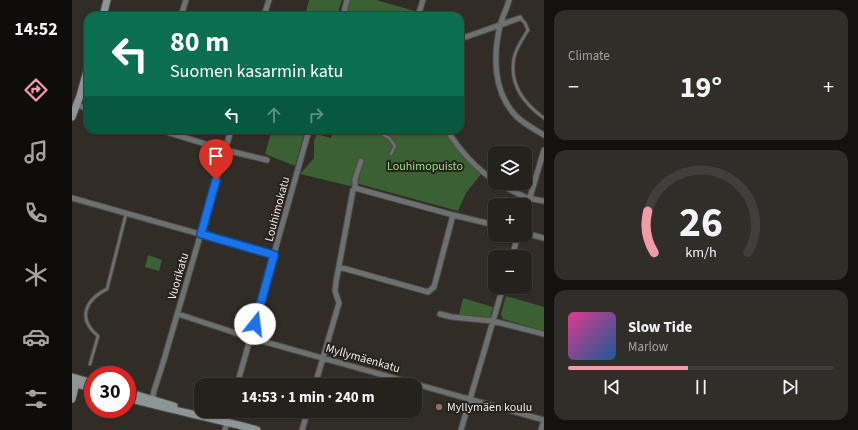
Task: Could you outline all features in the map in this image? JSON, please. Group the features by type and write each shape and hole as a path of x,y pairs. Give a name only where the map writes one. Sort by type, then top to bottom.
{"main road":[{"path":"104,12 107,0"},
{"path":"72,118 84,79"},
{"path":"74,381 84,382"},
{"path":"74,381 84,385"},
{"path":"72,399 74,381"},
{"path":"136,396 165,408 183,411 257,430"},
{"path":"136,399 152,402"}],"street":[{"path":"182,12 186,0"},
{"path":"265,12 269,0"},
{"path":"343,12 347,0"},
{"path":"419,12 423,0"},
{"path":"509,0 501,25 496,60 497,77 502,95 516,116 544,134"},
{"path":"464,38 520,18"},
{"path":"173,134 225,150 267,160"},
{"name":"Vuorikatu","path":"152,402 154,390 178,314 230,134"},
{"name":"Louhimokatu","path":"239,378 308,134"},
{"path":"450,134 469,160 488,176"},
{"path":"513,190 530,198 544,150"},
{"path":"317,378 339,303 335,291 338,267 353,190 355,188 355,179 361,161"},
{"path":"355,188 488,223"},
{"path":"72,198 274,255"},
{"path":"532,198 544,201"},
{"path":"338,267 428,292 434,287 453,215"},
{"path":"532,235 544,238"},
{"path":"461,430 501,294"},
{"name":"Myllymäenkatu","path":"178,314 251,338 324,357 544,420"},
{"path":"440,314 452,317 493,321 544,334"},
{"path":"225,430 228,418"},
{"path":"302,430 306,418"},
{"path":"541,430 544,420"}],"lane":[{"path":"520,18 525,23 528,30 514,56 513,74 523,100 544,118"},
{"path":"382,134 389,138 394,146 392,154"},
{"path":"90,364 98,336 90,330 86,323 86,313 90,302 97,294 107,289 126,213"}],"green space":[{"path":"309,0 342,0 338,12 306,12"},
{"path":"349,0 376,0 415,11 415,12 346,12"},
{"path":"271,134 304,134 295,166 265,154"},
{"name":"Louhimopuisto","path":"317,134 331,138 332,134 447,134 465,159 481,174 466,193 458,211 359,184 350,186 300,174 314,158 314,141"},
{"path":"148,255 162,260 159,271 145,267"},
{"path":"506,296 544,307 544,331 503,319 501,314"},
{"path":"463,298 493,307 490,318 459,315"}],"place":[{"name":"Myllymäen koulu","path":"439,407"}],"route":[{"path":"216,180 201,234 274,255 255,324"}]}
